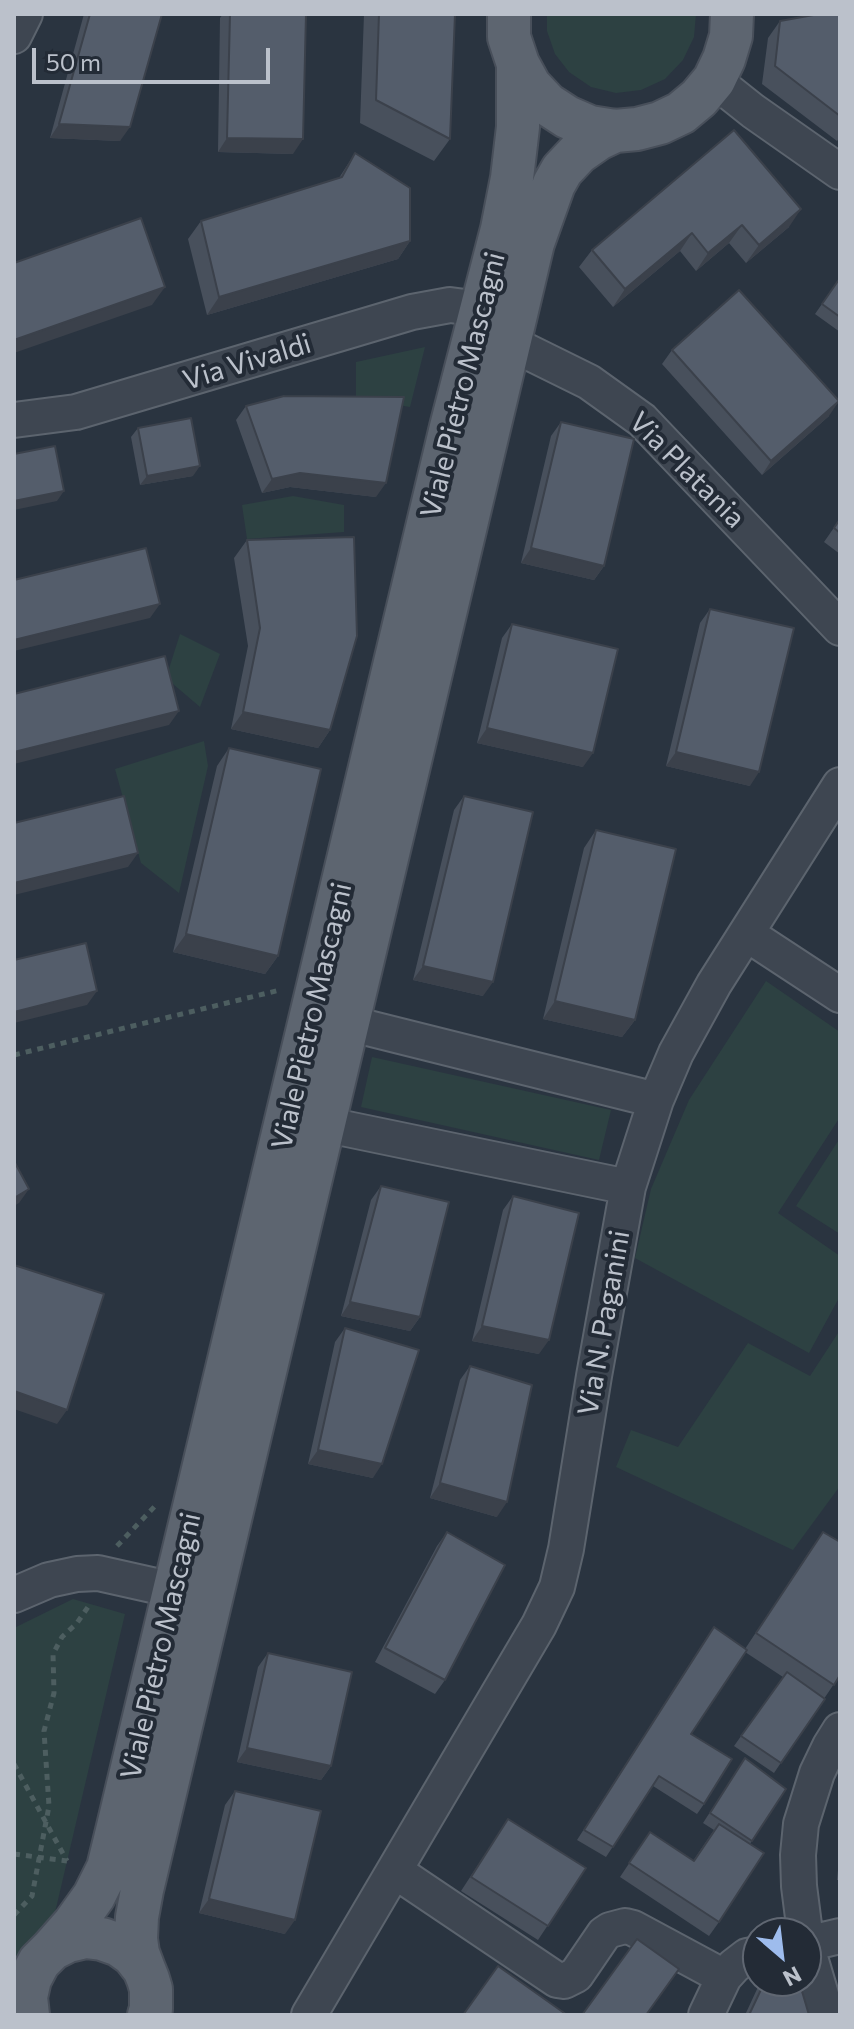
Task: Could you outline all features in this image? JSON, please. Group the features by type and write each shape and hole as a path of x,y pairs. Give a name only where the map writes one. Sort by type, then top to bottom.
{"main road":[{"path":"509,14 509,37 530,86 547,104 567,117 590,127 615,131 660,123 681,113 699,98 714,80 724,59 731,36 732,14"},
{"name":"Viale Pietro Mascagni","path":"28,2015 26,1997 30,1979 39,1962 74,1924 94,1896 108,1868 480,309 502,229 518,127 518,64"},
{"name":"Viale Pietro Mascagni","path":"152,1997 136,1939 142,1890 533,243 562,170 578,153 615,131"},
{"path":"52,1949 85,1937 119,1945 133,1955 152,1997"}],"street":[{"path":"14,36 25,14"},
{"path":"714,80 840,172"},
{"name":"Via Vivaldi","path":"14,420 88,409 412,312 450,305 480,309"},
{"name":"Via Platania","path":"510,343 589,382 642,420 840,628"},
{"name":"Via N. Paganini","path":"309,2015 539,1625 557,1587 628,1187 656,1100 676,1053 714,984 840,785"},
{"path":"747,934 840,995"},
{"path":"348,1023 656,1100"},
{"path":"323,1124 628,1187"},
{"path":"14,1595 49,1580 98,1573 174,1590"},
{"path":"803,1917 798,1855 801,1824 817,1773 840,1730"},
{"path":"395,1871 557,1980 571,1979 604,1934 625,1926 724,1977"},
{"path":"706,2015 724,1977 742,1960"}],"path":[{"path":"14,1055 288,988"},
{"path":"14,1915 32,1896 49,1806 44,1731 54,1693 53,1654 62,1637 77,1623 97,1592 98,1573"},
{"path":"14,1764 67,1861"},
{"path":"14,1854 77,1862"}],"green space":[{"path":"547,14 696,14 694,37 683,60 665,79 641,90 616,93 591,87 569,72 555,54 547,31"},
{"path":"425,347 410,407 356,398 356,362"},
{"path":"293,496 344,505 344,532 247,539 242,505"},
{"path":"180,634 220,654 200,707 166,678"},
{"path":"204,741 208,766 179,893 141,863 115,769"},
{"path":"766,981 840,1032 840,1117 778,1213 840,1256 840,1296 809,1353 635,1258 651,1189 689,1100"},
{"path":"372,1057 611,1110 599,1160 361,1107"},
{"path":"840,1138 840,1234 796,1206"},
{"path":"840,1330 840,1486 793,1550 616,1467 631,1430 678,1447 748,1343 810,1376"},
{"path":"73,1599 125,1614 31,2015 14,2015 14,1628"}],"building":[{"path":"90,14 162,14 130,127 59,124"},
{"path":"230,14 306,14 303,139 227,138"},
{"path":"379,14 455,14 450,139 376,100"},
{"path":"819,14 840,14 840,116 775,66 780,21"},
{"path":"734,130 801,209 759,245 742,225 708,253 692,233 625,289 592,250"},
{"path":"355,153 410,188 410,241 219,297 201,221 342,177"},
{"path":"141,218 165,287 14,340 14,263"},
{"path":"840,278 840,317 822,304"},
{"path":"739,290 839,401 771,461 672,350"},
{"path":"284,396 404,397 386,483 300,473 272,479 246,406"},
{"path":"191,418 200,466 147,476 138,428"},
{"path":"561,422 634,439 604,566 531,548"},
{"path":"55,446 64,491 14,501 14,454"},
{"path":"840,519 840,533 834,528"},
{"path":"354,537 357,636 330,730 243,712 260,628 247,540"},
{"path":"146,548 160,604 14,640 14,580"},
{"path":"710,609 794,628 759,772 676,752"},
{"path":"512,624 618,649 593,753 487,728"},
{"path":"165,656 179,711 14,752 14,694"},
{"path":"229,748 321,769 278,956 186,934"},
{"path":"124,796 138,853 14,883 14,823"},
{"path":"464,796 533,812 493,982 423,966"},
{"path":"596,830 676,849 635,1020 555,1001"},
{"path":"86,943 97,991 14,1012 14,960"},
{"path":"14,1161 29,1189 14,1198"},
{"path":"381,1186 449,1202 420,1317 350,1302"},
{"path":"513,1196 579,1213 549,1340 482,1326"},
{"path":"14,1265 104,1294 67,1410 14,1391"},
{"path":"345,1328 419,1350 382,1464 318,1450"},
{"path":"470,1366 532,1385 507,1502 440,1483"},
{"path":"447,1532 505,1565 445,1680 385,1648"},
{"path":"823,1532 840,1542 840,1675 834,1685 756,1633"},
{"path":"714,1627 747,1650 691,1734 732,1759 704,1804 659,1776 613,1847 584,1830"},
{"path":"268,1653 352,1672 331,1766 247,1748"},
{"path":"787,1672 825,1699 781,1763 741,1736"},
{"path":"745,1758 786,1789 752,1841 710,1813"},
{"path":"235,1791 321,1811 295,1920 209,1899"},
{"path":"508,1819 586,1868 548,1926 471,1877"},
{"path":"719,1824 764,1853 719,1922 629,1863 650,1832 694,1861"},
{"path":"637,1939 679,1969 646,2015 582,2015"},
{"path":"498,1966 567,2015 463,2015"},
{"path":"757,1997 804,1997 809,2015 749,2015"}]}
